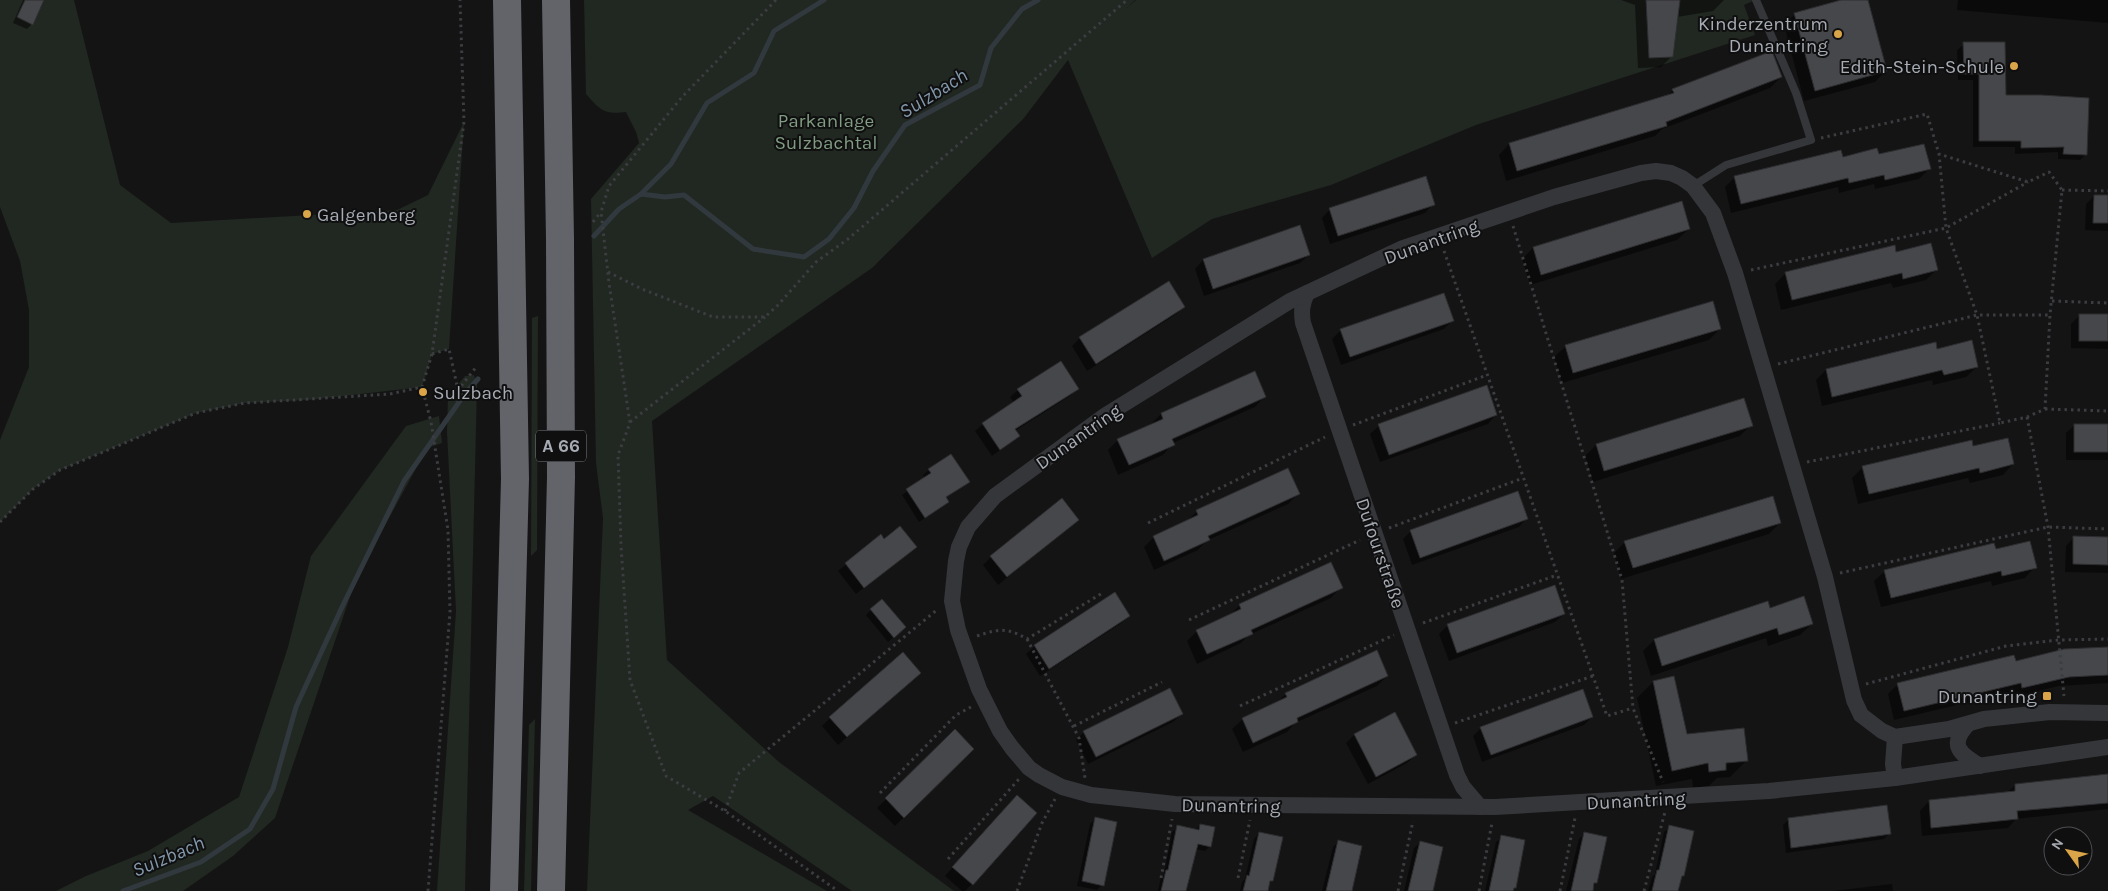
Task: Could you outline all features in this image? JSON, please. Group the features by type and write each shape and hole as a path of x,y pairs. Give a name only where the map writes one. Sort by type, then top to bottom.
{"highway":[{"name":"A 66","path":"504,891 515,479 507,0"},
{"name":"A 66","path":"551,891 561,477 556,0"}],"street":[{"name":"Dunantring","path":"1895,737 1876,727 1861,715 1857,709 1825,577 1735,273 1713,213 1693,186 1671,173 1656,171 1641,173 1554,197 1403,248 1290,301 1106,415 995,496 968,527 959,546 956,561 952,601 962,641 985,700 1000,731 1029,768 1062,787 1090,795 1175,804 1488,807 1578,803 1769,791 1895,778 2108,747"},
{"name":"Dufourstraße","path":"1307,293 1302,303 1303,323 1457,775 1463,787 1488,807"},
{"path":"1895,778 1893,764 1895,737 1928,733 1984,719 2066,711 2108,713"},
{"path":"1968,724 1961,732 1958,747 1964,755 1980,766"}],"lane":[{"path":"1693,186 1726,165 1810,140 1796,92 1756,0"}],"path":[{"path":"428,891 450,612 448,530 431,422 422,387 432,354 464,122 460,0"},
{"path":"593,222 601,212 609,186 682,98 776,0"},
{"path":"630,423 765,317 816,262 848,239 1127,0"},
{"path":"1810,140 1927,114 1940,154 1946,228 1977,314 2000,423"},
{"path":"1940,154 2028,182"},
{"path":"1735,273 1946,228 2049,172 2062,190 2050,315 2045,409"},
{"path":"2062,190 2108,191"},
{"path":"601,212 602,232 630,423 618,455 620,545 630,680 666,776 725,811 838,891"},
{"path":"1508,213 1622,580 1633,708 1669,798 1644,891"},
{"path":"1439,236 1606,716 1633,708"},
{"path":"608,272 642,289 713,317 765,317"},
{"path":"2052,301 2108,303"},
{"path":"1763,368 1977,314 2050,315"},
{"path":"432,354 450,349 458,390 477,366"},
{"path":"1148,523 1340,430 1487,375"},
{"path":"0,522 33,489 60,470 196,413 245,403 390,394 422,387"},
{"path":"1791,465 2000,423 2027,417 2045,409 2108,411"},
{"path":"2027,417 2048,527 2066,711"},
{"path":"1189,620 1374,533 1523,478"},
{"path":"1825,577 2048,527 2108,529"},
{"path":"1027,639 1104,592"},
{"path":"725,811 739,773 932,612 952,601"},
{"path":"962,641 996,629 1017,633 1027,639 1079,738 1083,772 1090,795"},
{"path":"1851,688 2006,646 2059,640 2108,639"},
{"path":"1441,728 1593,676"},
{"path":"1074,726 1162,682"},
{"path":"880,793 956,715 985,700"},
{"path":"948,859 1029,768"},
{"path":"1017,891 1042,824 1062,787"},
{"path":"1560,891 1578,803"},
{"path":"1161,878 1175,804"},
{"path":"1238,878 1253,805"},
{"path":"1398,891 1416,807"},
{"path":"1479,891 1488,807"}],"green space":[{"path":"0,0 74,0 120,185 171,223 397,210 428,195 464,122 449,349 432,354 422,387 308,400 245,403 196,413 60,470 33,489 0,522 0,440 29,367 29,310 20,261 0,207"},
{"name":"Parkanlage Sulzbachtal","path":"584,0 1135,0 1127,8 1136,0 1755,0 1744,5 1755,35 1476,125 1331,185 1212,219 1152,258 1068,60 1024,118 872,268 652,421 667,660 779,762 954,891 852,891 713,796 688,810 827,891 587,891 603,518 596,463 591,199 639,143 626,112 607,112 599,108 586,94"},
{"path":"538,316 537,550 531,556 532,318"},
{"path":"474,375 477,385 465,891 437,891 456,611 447,432 448,397 465,376"},
{"path":"439,416 442,443 427,448 356,579 275,818 233,856 183,891 56,891 86,876 148,851 239,797 288,647 311,556 406,426"},
{"path":"535,719 531,891 524,891 529,725"}],"building":[{"path":"25,0 44,0 33,25 17,17"},
{"path":"1646,0 1680,0 1673,57 1649,58"},
{"name":"Kinderzentrum Dunantring","path":"1841,0 1868,0 1887,71 1815,91 1794,13"},
{"path":"1963,42 2005,42 2006,95 2089,98 2087,155 2063,154 2064,147 2021,148 2021,141 1979,141 1979,74 1964,74"},
{"path":"1772,51 1782,77 1666,122 1667,126 1517,171 1509,143 1674,93 1672,89"},
{"path":"1924,144 1931,169 1885,180 1884,175 1849,183 1848,178 1741,204 1734,176 1841,150 1843,157 1877,148 1879,154"},
{"path":"1426,176 1435,205 1338,236 1329,208"},
{"path":"2094,195 2108,195 2108,223 2093,223"},
{"path":"1682,201 1690,229 1541,275 1533,247"},
{"path":"1300,225 1310,255 1213,289 1203,259"},
{"path":"1931,243 1938,270 1903,279 1902,273 1792,300 1785,272 1895,245 1896,252"},
{"path":"1169,281 1185,307 1096,364 1079,337"},
{"path":"1444,293 1454,321 1350,357 1340,329"},
{"path":"1713,301 1721,329 1573,373 1565,345"},
{"path":"2079,314 2108,314 2108,341 2079,341"},
{"path":"1972,340 1978,367 1944,375 1942,370 1832,397 1826,369 1936,342 1937,349"},
{"path":"1061,361 1079,389 1015,429 1020,436 1000,450 982,423 1022,396 1017,389"},
{"path":"1255,371 1266,397 1172,439 1175,445 1129,465 1117,439 1163,419 1161,413"},
{"path":"1487,385 1497,415 1389,455 1378,424"},
{"path":"1744,398 1753,426 1604,471 1596,444"},
{"path":"2074,424 2108,424 2108,452 2074,452"},
{"path":"2008,438 2014,464 1980,473 1979,468 1869,494 1862,466 1972,440 1973,446"},
{"path":"951,454 970,482 946,497 949,502 925,518 906,489 931,473 928,469"},
{"path":"1288,468 1300,494 1208,536 1210,540 1164,561 1153,536 1198,515 1196,510"},
{"path":"1518,491 1528,519 1420,558 1410,530"},
{"path":"1773,496 1781,523 1633,568 1624,541"},
{"path":"1062,498 1079,520 1007,577 990,556"},
{"path":"900,526 917,547 864,588 845,563 881,534 884,539"},
{"path":"2073,536 2108,537 2108,565 2073,564"},
{"path":"2030,541 2037,568 2002,576 2001,571 1891,598 1884,570 1994,543 1996,549"},
{"path":"1331,562 1343,588 1251,630 1253,634 1207,654 1196,630 1241,609 1239,604"},
{"path":"1555,585 1565,614 1457,653 1447,624"},
{"path":"1115,592 1130,616 1049,669 1034,645"},
{"path":"1804,596 1813,624 1779,635 1777,628 1662,666 1654,639 1768,601 1770,608"},
{"path":"882,599 906,627 894,638 870,609"},
{"path":"2108,647 2108,675 2069,677 2022,688 2021,683 1904,711 1897,683 2014,655 2016,661 2064,649"},
{"path":"1377,650 1388,676 1297,718 1298,722 1253,743 1242,718 1287,697 1285,693"},
{"path":"903,652 921,673 847,737 829,717"},
{"path":"1674,676 1687,734 1744,728 1748,761 1726,763 1726,770 1709,772 1708,763 1672,771 1653,681"},
{"path":"1170,688 1183,714 1096,757 1083,731"},
{"path":"1583,689 1593,717 1491,755 1480,727"},
{"path":"1395,712 1417,755 1376,777 1354,734"},
{"path":"955,729 974,749 904,818 885,798"},
{"path":"2108,774 2108,803 2017,811 2018,819 1931,828 1929,800 2015,791 2015,784"},
{"path":"1017,795 1037,813 973,885 952,867"},
{"path":"1887,805 1891,834 1791,848 1788,818"},
{"path":"1095,817 1117,822 1104,886 1082,881"},
{"path":"1200,824 1215,827 1211,847 1198,844 1186,891 1161,891 1166,870 1168,870 1177,825 1199,830"},
{"path":"1669,825 1694,831 1684,876 1682,876 1678,891 1652,891 1657,870 1659,870"},
{"path":"1259,832 1283,837 1273,881 1270,881 1268,891 1243,891 1247,875 1249,876"},
{"path":"1584,832 1607,837 1597,883 1594,883 1593,891 1571,891"},
{"path":"1501,835 1525,840 1516,888 1513,891 1489,891"},
{"path":"1338,840 1362,846 1352,891 1326,891"},
{"path":"1420,841 1443,847 1433,891 1408,891"}],"waterway":[{"name":"Sulzbach","path":"641,194 671,164 707,103 754,73 774,31 824,0"},
{"name":"Sulzbach","path":"594,236 619,209 641,194 665,197 684,195 753,249 804,257 829,239 854,208 873,171 905,125 980,85 991,48 1022,9 1038,0"},
{"name":"Sulzbach","path":"123,891 201,862 250,829 273,789 296,707 343,605 404,481 464,395 478,379"}],"place":[{"name":"Kinderzentrum Dunantring","path":"1838,34"},
{"name":"Edith-Stein-Schule","path":"2014,66"},
{"name":"Galgenberg","path":"307,214"},
{"name":"Sulzbach","path":"423,392"},
{"name":"Dunantring","path":"2047,696"}]}
